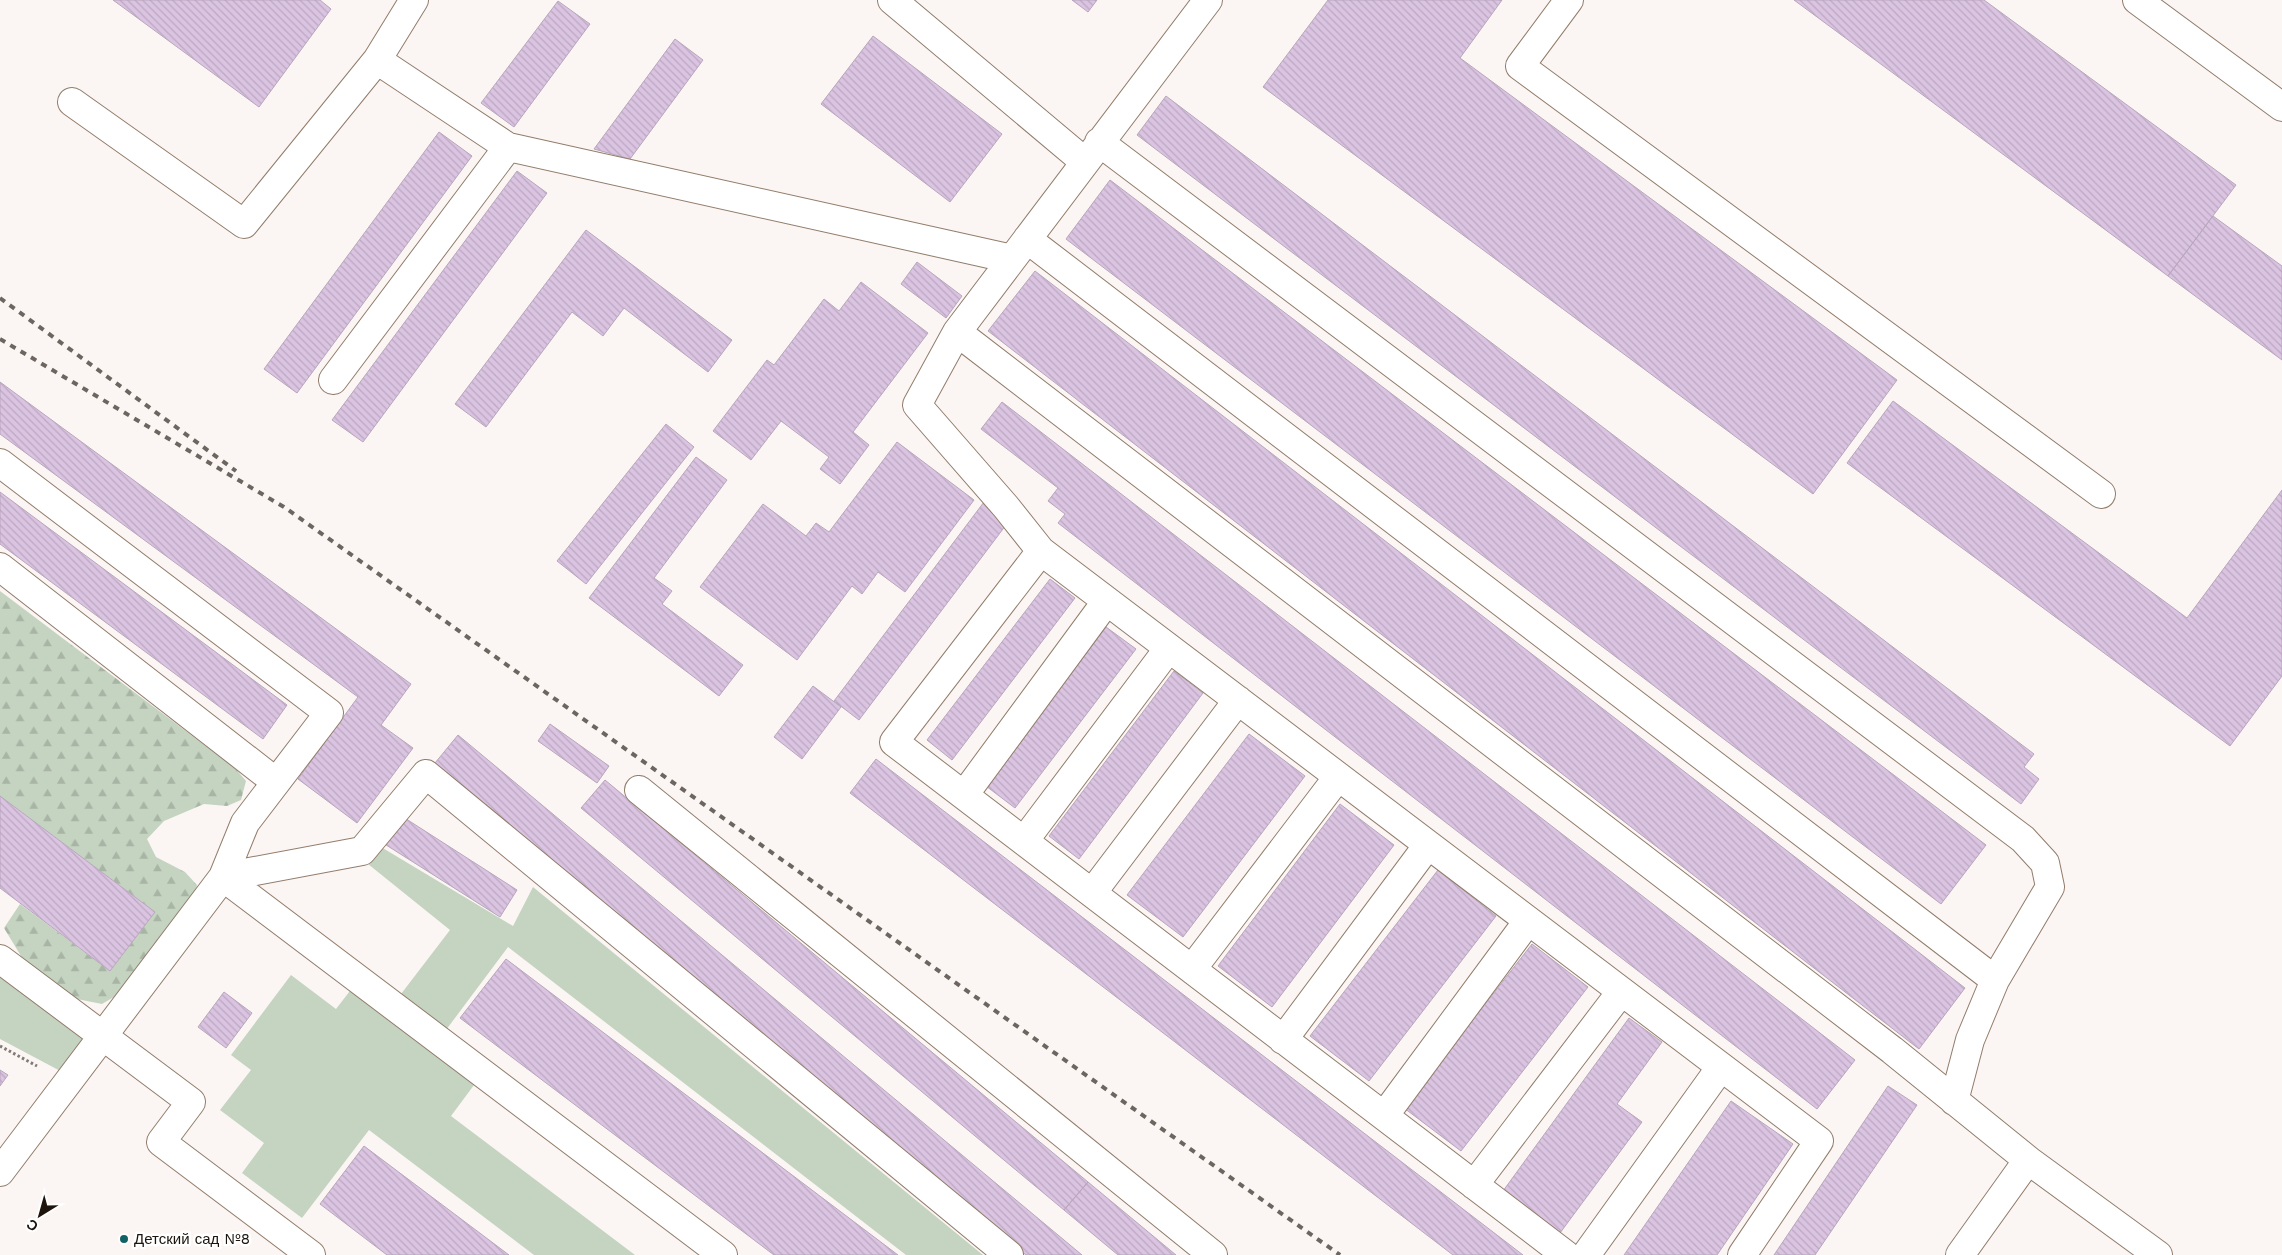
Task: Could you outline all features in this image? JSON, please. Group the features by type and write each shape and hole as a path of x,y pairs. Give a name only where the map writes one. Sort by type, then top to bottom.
{"street":[{"path":"72,102 244,224 377,60 414,0"},
{"path":"892,0 1092,152 2024,839 2046,863 2050,887 1995,980 1970,1040 1954,1101"},
{"path":"1208,0 957,332 917,405 1006,507 1041,551 1819,1142 1742,1255"},
{"path":"1569,0 1520,66 2101,494"},
{"path":"2137,0 2282,107"},
{"path":"377,60 508,147 1019,249 1995,980"},
{"path":"333,380 508,147"},
{"path":"957,332 1892,1050 2028,1160 2158,1255"},
{"path":"0,463 329,713 245,823 223,877 0,1172"},
{"path":"1041,551 894,742 1566,1255"},
{"path":"0,567 276,782"},
{"path":"964,795 1106,602"},
{"path":"1024,841 1168,648"},
{"path":"1092,893 1238,700"},
{"path":"223,877 362,851 426,774 1009,1255"},
{"path":"1192,969 1338,776"},
{"path":"639,790 1213,1255"},
{"path":"1284,1040 1428,845"},
{"path":"223,877 723,1255"},
{"path":"1384,1116 1528,921"},
{"path":"0,959 191,1102 161,1142 311,1255"},
{"path":"1474,1185 1621,992"},
{"path":"1586,1255 1721,1068"},
{"path":"1960,1255 2028,1160"}],"path":[{"path":"0,1046 67,1083"}],"green space":[{"path":"0,591 235,768 246,781 241,800 227,806 204,804 164,821 147,839 156,857 185,872 197,885 194,905 131,987 102,1004 77,999 24,961 4,928 20,904 110,971 155,912 0,796"},
{"path":"381,847 513,926 533,887 983,1255 906,1255 508,947 446,1030 401,994 450,930 368,864"},
{"path":"0,965 95,1036 66,1074 0,1039"},
{"path":"291,975 336,1009 353,987 477,1081 451,1116 635,1255 534,1255 369,1130 302,1218 242,1173 264,1143 220,1110 251,1070 231,1055"}],"building":[{"path":"113,0 320,0 331,9 259,107"},
{"path":"1072,0 1097,0 1088,12"},
{"path":"1328,0 1502,0 1460,58 1897,380 1813,494 1263,87"},
{"path":"1794,0 1984,0 2236,185 2168,276"},
{"path":"558,1 590,24 514,127 481,103"},
{"path":"873,36 1002,134 950,202 821,104"},
{"path":"675,39 703,60 630,159 594,149"},
{"path":"1166,96 2034,754 2024,767 2039,779 2021,804 1137,135"},
{"path":"439,132 472,156 297,393 264,369"},
{"path":"517,171 547,193 363,442 332,420"},
{"path":"1110,180 1986,845 1941,904 1066,239"},
{"path":"2213,216 2282,266 2282,360 2168,276"},
{"path":"586,230 732,340 708,372 624,308 603,336 572,312 486,427 455,404"},
{"path":"917,262 962,296 946,318 901,284"},
{"path":"1035,271 1965,988 1919,1049 988,331"},
{"path":"861,282 928,333 853,432 869,445 840,484 820,469 829,457 781,421 751,460 713,431 767,360 774,365 824,299 839,311"},
{"path":"0,382 411,684 381,725 413,748 357,823 298,779 358,697 0,434"},
{"path":"1893,401 2187,618 2282,490 2282,676 2230,746 1847,463"},
{"path":"1002,402 1855,1060 1817,1109 1058,523 1065,514 1048,501 1058,488 981,429"},
{"path":"666,424 694,447 586,584 557,561"},
{"path":"897,442 974,500 905,592 878,572 862,594 852,586 797,660 700,587 763,504 806,536 816,523 829,532"},
{"path":"696,457 727,480 654,578 672,591 662,604 743,665 719,696 589,598"},
{"path":"0,492 287,705 263,739 0,544"},
{"path":"984,502 1009,521 859,720 834,701"},
{"path":"1050,579 1075,598 952,760 927,740"},
{"path":"1106,627 1136,649 1015,808 986,786"},
{"path":"1174,671 1203,693 1079,859 1049,836"},
{"path":"813,686 841,707 802,759 774,737"},
{"path":"550,724 609,766 597,783 538,741"},
{"path":"1249,734 1305,776 1183,937 1127,895"},
{"path":"458,735 1082,1255 1026,1255 435,763"},
{"path":"876,759 1523,1255 1453,1255 850,793"},
{"path":"605,780 1088,1182 1064,1210 581,808"},
{"path":"0,796 155,912 110,971 0,888"},
{"path":"1340,804 1394,845 1272,1007 1218,966"},
{"path":"400,815 517,890 500,917 383,843"},
{"path":"1438,870 1496,916 1369,1081 1310,1036"},
{"path":"1532,944 1588,987 1461,1151 1404,1108"},
{"path":"506,959 898,1255 774,1255 460,1018"},
{"path":"224,992 252,1013 226,1048 198,1027"},
{"path":"1629,1018 1662,1042 1617,1104 1642,1122 1560,1233 1503,1191"},
{"path":"0,1070 8,1075 0,1086"},
{"path":"1888,1086 1917,1105 1815,1255 1774,1255"},
{"path":"1731,1101 1793,1144 1717,1255 1624,1255"},
{"path":"364,1146 509,1255 387,1255 320,1204"},
{"path":"1088,1182 1176,1255 1118,1255 1064,1210"}],"railway":[{"path":"0,298 236,471"},
{"path":"0,339 284,507 1340,1255"}],"place":[{"name":"Детский сад №8","path":"124,1239"}]}
